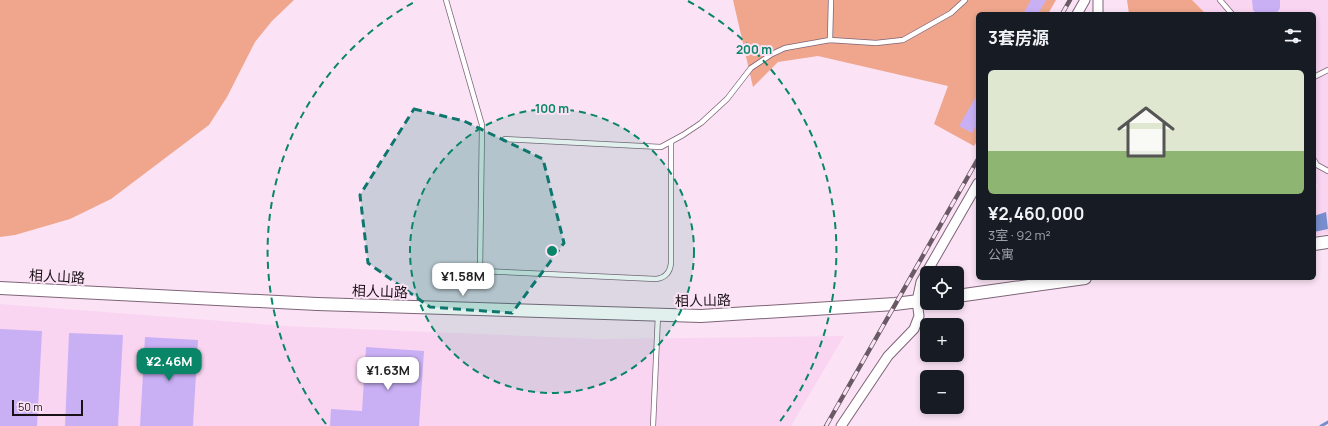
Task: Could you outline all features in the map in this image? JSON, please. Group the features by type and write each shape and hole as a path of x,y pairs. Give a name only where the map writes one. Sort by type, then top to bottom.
{"street":[{"path":"1078,12 1085,0"},
{"path":"1098,0 1098,12"},
{"path":"929,266 976,186"},
{"path":"1316,244 1328,242"},
{"path":"964,295 1071,280"},
{"name":"相人山路","path":"0,288 317,304 701,316 920,301"},
{"path":"841,426 888,356 914,329 920,310"}],"lane":[{"path":"446,0 482,125 480,271 656,279 663,277 670,270 671,264 671,142"},
{"path":"830,40 831,0"},
{"path":"506,139 661,147 701,123 727,99 751,68 772,54 785,48 830,40 876,43 903,40 951,13 965,0"},
{"path":"1220,0 1230,12"},
{"path":"1316,76 1328,70"},
{"path":"1316,163 1328,171"},
{"path":"654,426 658,315"}],"highlighted area":[{"path":"414,109 464,121 543,159 564,243 512,313 430,307 368,263 360,195"}],"shaded area":[{"path":"0,0 294,0 272,21 255,42 227,97 209,125 111,199 70,219 15,235 0,237"},
{"path":"733,0 1056,0 1049,12 976,12 976,143 974,146 934,124 948,86 818,56 778,62 753,87"},
{"path":"1127,0 1192,0 1204,12 1129,12"},
{"path":"1192,0 1328,0 1328,234 1316,236 1316,188 1318,186 1316,184 1316,12 1204,12"},
{"path":"0,304 287,326 597,339 844,336 791,426 0,426"}],"water":[{"path":"1326,212 1328,229 1316,232 1316,215"}],"building":[{"path":"1031,0 1046,0 1039,12 1024,12"},
{"path":"1252,0 1280,0 1280,8 1277,12 1255,12 1253,10"},
{"path":"976,96 976,126 972,133 959,126"},
{"path":"0,329 42,331 37,426 0,426"},
{"path":"69,333 123,335 118,426 65,426"},
{"path":"145,337 198,340 193,426 140,426"},
{"path":"366,347 424,351 419,426 330,426 331,409 362,411"}],"waterway":[{"path":"1321,426 1328,422"}],"railway":[{"path":"1063,12 1070,0"},
{"path":"826,426 976,163"}]}
